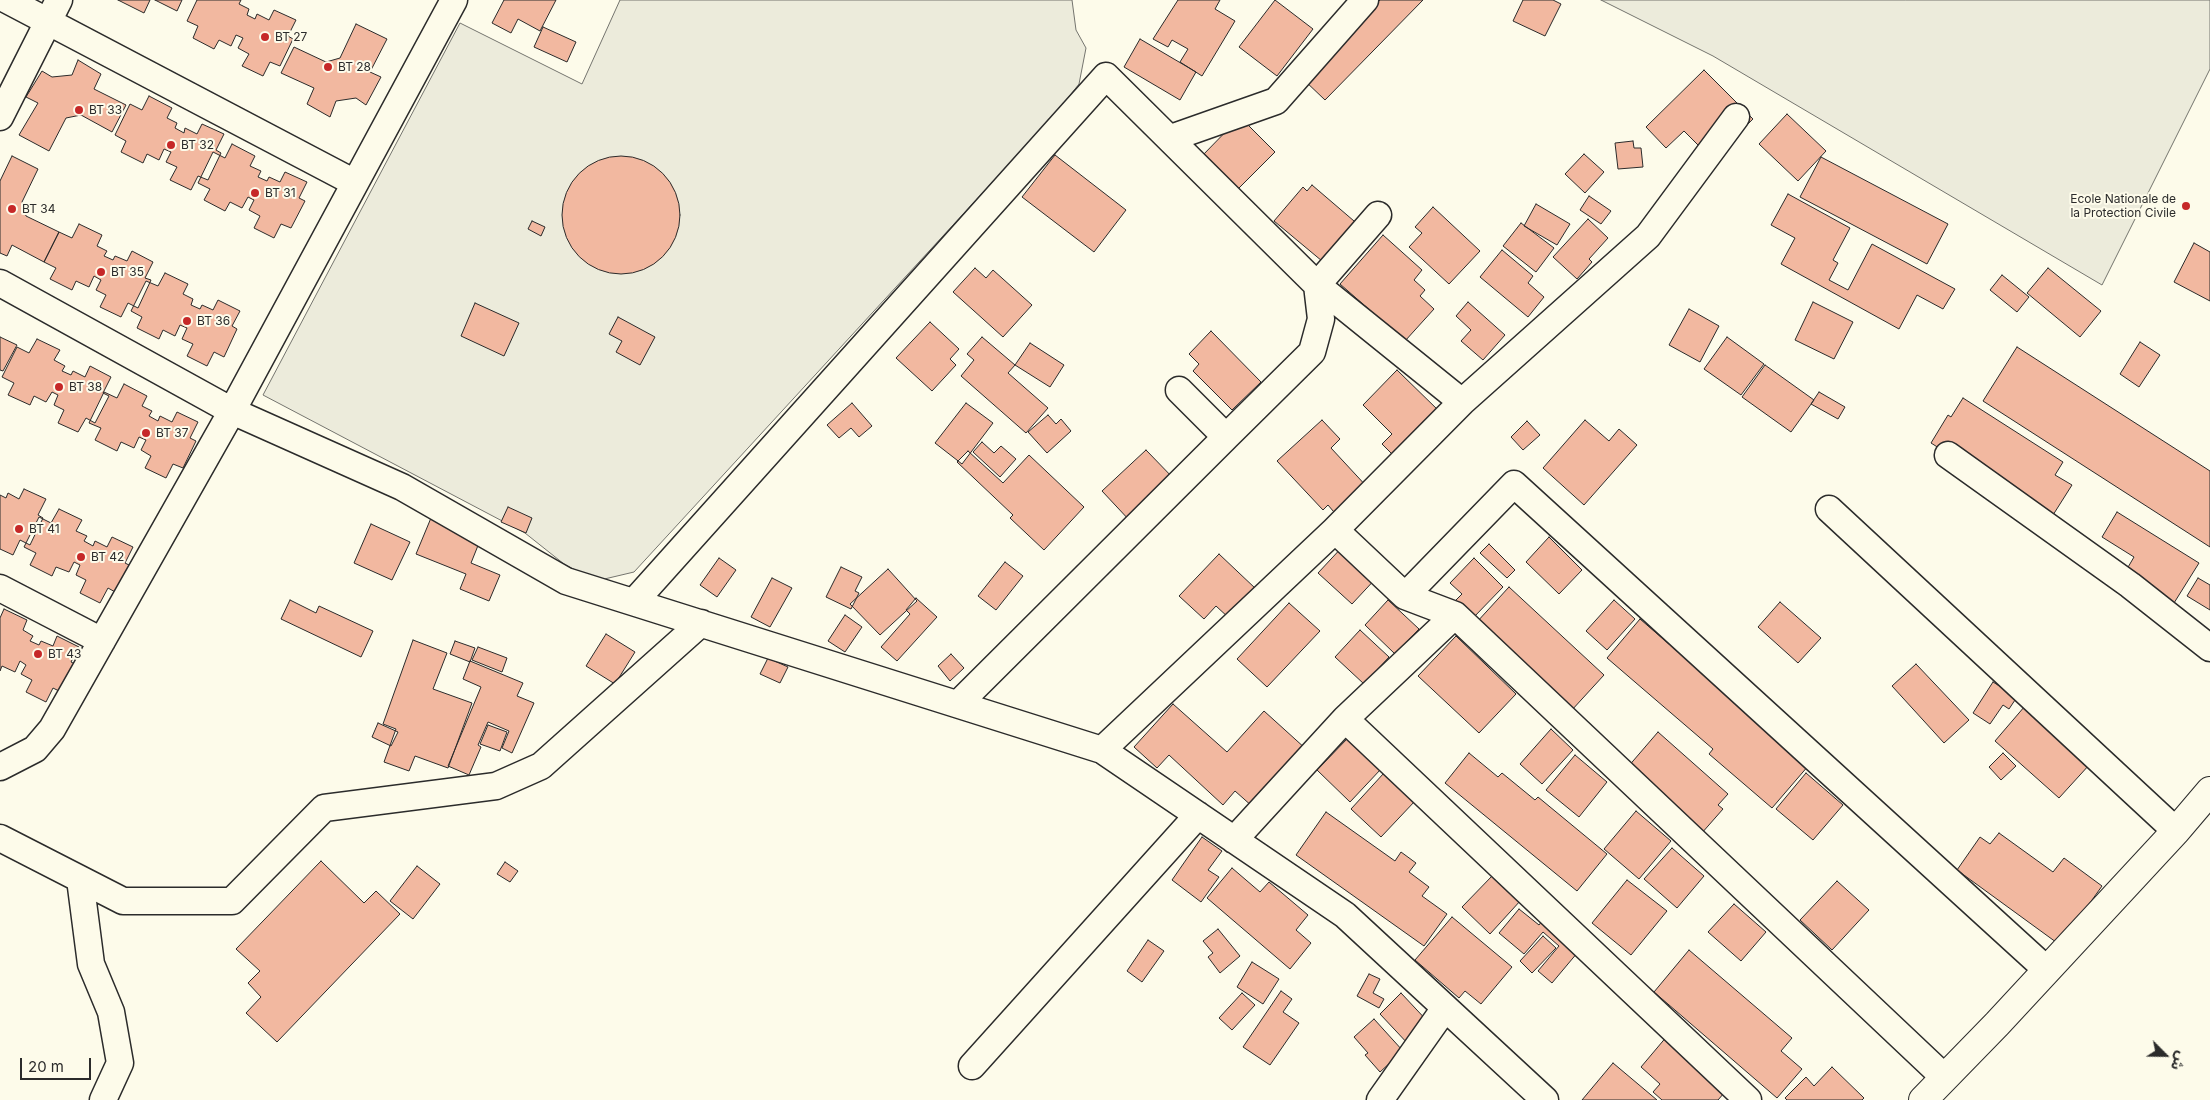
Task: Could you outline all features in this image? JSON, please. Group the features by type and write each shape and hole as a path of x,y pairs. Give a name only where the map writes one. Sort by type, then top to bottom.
{"main road":[{"path":"1923,1100 2047,970 2210,792"}],"street":[{"path":"7,0 355,183"},
{"path":"0,117 59,0"},
{"path":"0,767 35,749 52,729 232,411 454,0"},
{"path":"1171,138 1276,101 1365,0"},
{"path":"634,602 1106,76 1171,138 1317,285 1462,402"},
{"path":"1102,750 1335,530 1462,402 1648,236 1736,117"},
{"path":"958,704 1312,352 1320,319 1317,285 1378,215"},
{"path":"0,283 232,411 402,487 566,581 1102,750 1345,915 1545,1100"},
{"path":"1179,390 1226,436"},
{"path":"1948,455 2130,585 2210,648"},
{"path":"1405,596 1514,484 2047,970"},
{"path":"1829,509 2176,831"},
{"path":"1335,530 1405,596 1454,616 1944,1077"},
{"path":"0,588 102,641"},
{"path":"1234,840 1344,719 1454,616"},
{"path":"0,838 123,902 232,901 324,808 496,786 541,766 701,623"},
{"path":"1344,719 1748,1100"},
{"path":"972,1066 1198,815"},
{"path":"80,879 91,964 111,1012 120,1063 103,1100"},
{"path":"1380,1100 1445,1008"}],"shaded area":[{"path":"620,0 1072,0 1076,30 1086,48 1079,84 1056,113 634,572 596,581 564,564 525,533 263,395 460,23 582,84"},
{"path":"1601,0 2210,0 2210,69 2102,285 1713,56"}],"building":[{"path":"118,0 150,0 144,13"},
{"path":"155,0 182,0 177,11"},
{"name":"BT 27","path":"197,0 241,0 239,4 249,9 247,15 255,19 257,14 269,20 274,10 296,20 288,36 293,39 280,66 270,62 263,76 242,66 249,54 238,48 243,38 236,35 231,46 219,40 214,49 193,38 198,26 187,21"},
{"path":"504,0 556,0 540,31 518,19 511,33 492,23"},
{"path":"1178,0 1220,0 1215,9 1235,21 1202,76 1180,62 1188,49 1172,40 1168,47 1153,39"},
{"path":"1275,0 1313,29 1277,76 1239,47"},
{"path":"1380,0 1423,0 1325,100 1303,79"},
{"path":"1523,0 1553,0 1561,4 1545,36 1513,21"},
{"name":"BT 28","path":"356,24 387,39 370,72 381,77 366,105 356,98 336,101 330,117 307,104 314,88 281,73 294,47 326,62 340,58"},
{"path":"543,27 576,42 567,62 534,47"},
{"path":"1140,39 1196,72 1180,100 1124,67"},
{"name":"BT 33","path":"78,60 101,74 94,89 126,105 112,132 81,115 66,118 49,151 19,135 38,103 26,97 42,71 52,77 72,75"},
{"path":"1704,70 1753,119 1712,159 1684,131 1666,148 1646,127"},
{"name":"BT 32","path":"149,96 172,108 167,118 177,123 175,128 184,133 185,128 197,134 202,124 224,134 216,150 221,153 208,180 198,176 191,190 170,180 177,167 166,162 171,152 164,149 159,160 147,154 143,163 121,152 126,141 115,135 130,104 142,110"},
{"path":"1787,114 1826,151 1798,181 1759,144"},
{"path":"1240,117 1275,152 1236,191 1201,157"},
{"path":"1633,141 1634,148 1641,148 1643,167 1618,169 1615,143"},
{"name":"BT 31","path":"232,144 255,156 250,166 261,171 258,177 267,181 269,177 280,182 285,172 307,182 299,198 305,201 291,228 281,224 274,238 254,228 260,216 249,210 254,200 248,197 242,208 230,202 225,211 204,200 210,189 198,183 213,152 225,158"},
{"path":"1584,154 1604,172 1585,193 1565,174"},
{"path":"1055,155 1126,210 1094,252 1022,197"},
{"name":"BT 34","path":"12,156 38,169 22,202 26,216 59,232 44,262 12,245 7,256 0,253 0,181"},
{"path":"621,156 644,161 663,173 675,192 680,215 675,238 663,257 644,269 621,274 598,269 579,257 567,238 562,215 567,192 579,173 598,161"},
{"path":"1821,157 1948,224 1927,264 1800,197"},
{"path":"1312,185 1361,227 1328,266 1274,221 1303,187 1307,191"},
{"path":"1788,194 1850,228 1833,260 1838,263 1829,280 1848,290 1872,244 1955,289 1943,309 1917,295 1899,329 1781,264 1795,238 1771,225"},
{"path":"1589,196 1611,211 1601,224 1580,210"},
{"path":"1536,204 1570,224 1557,245 1524,226"},
{"path":"1433,207 1480,251 1449,284 1409,247 1422,233 1415,227"},
{"path":"1588,219 1608,238 1589,259 1592,262 1577,279 1553,257"},
{"path":"532,221 545,227 541,236 528,229"},
{"path":"1521,223 1554,248 1536,272 1503,246"},
{"name":"BT 35","path":"79,224 102,235 97,246 107,251 104,256 113,260 115,256 127,261 132,251 153,262 145,278 151,280 138,308 128,303 121,317 100,307 106,295 96,290 101,280 94,276 89,287 76,281 72,290 50,279 56,268 44,262 59,232 72,238"},
{"path":"1383,235 1422,270 1414,280 1425,290 1420,296 1434,309 1405,341 1340,284"},
{"path":"2194,243 2210,252 2210,301 2174,282"},
{"path":"1502,250 1533,276 1528,283 1544,297 1528,317 1480,277"},
{"path":"975,268 986,278 993,270 1032,305 1003,337 953,292"},
{"path":"2048,268 2101,311 2080,337 2027,293"},
{"name":"BT 36","path":"165,273 188,284 183,294 193,299 191,305 200,309 202,305 213,310 218,300 240,311 232,326 237,329 224,357 214,352 207,366 187,356 193,344 182,339 187,328 180,325 175,336 163,330 159,339 137,328 142,317 131,311 146,281 158,286"},
{"path":"2002,275 2029,297 2017,312 1990,290"},
{"path":"1468,302 1505,335 1483,360 1461,341 1471,330 1456,316"},
{"path":"1813,302 1853,322 1834,359 1795,340"},
{"path":"475,303 519,323 504,356 461,336"},
{"path":"1689,309 1719,326 1700,362 1669,345"},
{"path":"618,317 655,337 640,365 616,352 622,341 609,334"},
{"path":"930,322 959,349 950,359 956,365 932,391 896,358"},
{"path":"1211,331 1261,382 1232,410 1193,371 1199,364 1189,354"},
{"path":"0,337 17,345 3,371 0,370"},
{"path":"982,337 1015,365 1008,373 1048,408 1026,433 961,376 974,360 967,354"},
{"path":"1727,337 1764,364 1741,395 1704,369"},
{"name":"BT 38","path":"37,339 60,350 54,360 65,366 62,371 71,375 73,371 85,377 90,366 111,377 103,393 109,396 95,423 86,418 78,432 58,423 64,410 54,405 58,395 52,392 46,402 34,396 30,405 8,395 14,383 2,377 17,347 29,353"},
{"path":"2140,342 2160,355 2139,387 2120,374"},
{"path":"1030,343 1064,365 1050,387 1015,365"},
{"path":"2017,347 2210,471 2210,547 1983,401"},
{"path":"1765,365 1814,400 1791,432 1742,397"},
{"path":"1397,370 1440,412 1396,458 1382,444 1392,434 1363,405"},
{"name":"BT 37","path":"124,384 147,396 142,406 152,411 149,416 158,421 160,416 172,422 177,412 198,422 190,438 196,441 183,468 173,464 166,478 145,468 151,456 141,450 146,440 139,437 134,448 121,442 117,451 95,440 101,428 89,423 104,392 117,398"},
{"path":"1819,392 1845,407 1838,419 1811,404"},
{"path":"1963,398 2063,462 2055,475 2072,485 2053,515 1988,479 1931,443 1948,415 1951,417"},
{"path":"852,403 872,426 859,437 851,428 839,438 827,425"},
{"path":"966,403 993,423 962,464 935,443"},
{"path":"1048,415 1056,424 1061,419 1071,431 1047,453 1028,432"},
{"path":"1322,420 1340,439 1331,448 1369,489 1339,518 1328,505 1323,510 1277,461"},
{"path":"1585,420 1609,441 1619,429 1637,445 1584,505 1543,468"},
{"path":"1527,421 1540,435 1523,450 1511,437"},
{"path":"982,442 994,453 1001,446 1016,459 1000,477 973,452"},
{"path":"1146,450 1176,481 1131,522 1102,491"},
{"path":"968,451 1003,483 1029,455 1084,507 1044,550 1010,518 1013,515 957,462"},
{"name":"BT 41","path":"24,489 46,499 38,515 43,518 30,545 20,540 13,555 0,549 0,495 6,498 8,493 19,499"},
{"path":"508,507 532,518 526,533 501,522"},
{"name":"BT 42","path":"59,509 82,520 76,531 87,536 84,541 93,546 95,541 107,547 112,537 133,547 125,563 131,566 117,593 108,588 100,603 80,593 86,580 76,575 80,565 74,562 69,572 56,567 52,576 30,565 36,553 24,547 39,517 51,523"},
{"path":"2117,512 2199,563 2169,611 2124,574 2134,557 2102,537"},
{"path":"431,518 481,538 471,563 500,575 489,601 460,589 466,574 416,554"},
{"path":"371,524 410,542 392,580 354,563"},
{"path":"1549,537 1582,570 1559,594 1526,562"},
{"path":"1345,544 1379,575 1352,604 1318,573"},
{"path":"1489,544 1515,570 1507,578 1480,553"},
{"path":"1219,554 1256,589 1229,618 1216,606 1204,619 1179,596"},
{"path":"719,558 736,570 717,597 700,585"},
{"path":"1474,558 1503,587 1473,618 1455,601 1462,594 1450,583"},
{"path":"1005,562 1023,576 996,610 978,596"},
{"path":"841,567 862,577 855,591 859,593 851,609 826,597"},
{"path":"888,569 917,601 880,635 850,604"},
{"path":"772,578 792,588 770,627 751,617"},
{"path":"2198,578 2210,585 2210,610 2187,596"},
{"path":"1509,587 1604,675 1571,711 1476,623"},
{"path":"916,598 937,617 897,661 881,647 910,614 906,610"},
{"path":"290,600 316,613 319,606 373,631 361,657 281,619"},
{"path":"1388,600 1419,629 1395,654 1365,625"},
{"path":"1614,600 1635,619 1607,650 1586,631"},
{"path":"1780,602 1821,638 1798,663 1758,627"},
{"path":"1289,603 1320,631 1267,687 1237,659"},
{"name":"BT 43","path":"4,609 27,620 23,630 33,636 30,641 39,645 41,641 53,646 57,636 79,647 71,662 77,665 63,693 53,688 46,702 26,692 32,680 21,674 26,665 20,661 15,672 2,666 0,671 0,618"},
{"path":"845,615 862,627 845,652 828,641"},
{"path":"1640,619 1809,765 1772,808 1709,754 1713,749 1607,658"},
{"path":"1360,630 1389,657 1364,684 1335,657"},
{"path":"606,634 635,652 615,684 586,666"},
{"path":"1456,636 1516,694 1479,733 1418,676"},
{"path":"413,640 447,653 433,689 472,703 448,768 415,756 409,771 384,762 396,729 383,724"},
{"path":"455,641 475,648 470,662 450,654"},
{"path":"478,647 507,658 502,672 472,660"},
{"path":"951,654 964,668 950,681 938,666"},
{"path":"768,658 788,667 780,683 760,674"},
{"path":"470,661 523,683 517,696 534,703 512,753 502,748 509,731 488,722 478,745 481,747 469,775 448,766 481,687 463,679"},
{"path":"1916,664 1969,720 1944,743 1892,686"},
{"path":"1993,682 2017,697 2009,709 2003,705 1990,724 1973,713"},
{"path":"1173,704 1227,752 1264,711 1306,749 1253,807 1235,791 1223,805 1169,755 1157,768 1134,747"},
{"path":"2025,706 2090,764 2059,798 1995,741"},
{"path":"378,723 398,732 391,746 372,737"},
{"path":"488,725 507,732 500,751 480,744"},
{"path":"1551,729 1573,750 1542,784 1520,764"},
{"path":"1658,732 1728,794 1718,805 1723,809 1701,834 1627,768"},
{"path":"1349,737 1381,769 1350,802 1317,770"},
{"path":"1469,753 1498,777 1502,773 1535,800 1538,797 1607,854 1577,891 1445,783"},
{"path":"2003,753 2016,766 2001,780 1989,767"},
{"path":"1575,755 1607,782 1579,817 1546,790"},
{"path":"1384,773 1415,801 1381,837 1351,809"},
{"path":"1806,773 1843,805 1813,840 1776,809"},
{"path":"1636,811 1671,841 1639,879 1604,849"},
{"path":"1326,812 1395,861 1401,852 1416,863 1409,872 1429,887 1422,896 1447,914 1424,946 1296,855"},
{"path":"1999,833 2053,872 2064,858 2102,886 2060,945 1957,870 1980,837 1990,844"},
{"path":"1202,837 1222,851 1208,870 1219,877 1201,902 1172,880"},
{"path":"1672,848 1704,876 1677,908 1644,879"},
{"path":"321,861 364,903 376,891 400,914 277,1042 246,1013 261,997 248,983 260,971 236,949"},
{"path":"505,862 518,871 510,882 497,874"},
{"path":"417,866 440,884 413,919 390,901"},
{"path":"1232,868 1260,892 1269,882 1308,915 1296,930 1311,943 1290,969 1207,898"},
{"path":"1494,874 1521,900 1490,934 1462,907"},
{"path":"1627,880 1667,911 1631,955 1592,923"},
{"path":"1837,881 1869,910 1832,950 1800,920"},
{"path":"1734,904 1766,932 1741,961 1708,932"},
{"path":"1519,909 1539,925 1542,921 1578,952 1552,983 1538,971 1559,946 1543,932 1524,954 1499,933"},
{"path":"1452,917 1512,967 1481,1004 1465,991 1459,998 1415,960"},
{"path":"1218,929 1240,956 1220,973 1208,957 1213,953 1203,941"},
{"path":"1543,936 1556,948 1532,973 1520,961"},
{"path":"1148,940 1164,951 1142,982 1127,971"},
{"path":"1689,950 1792,1038 1781,1051 1802,1069 1777,1098 1654,992"},
{"path":"1252,962 1279,979 1263,1004 1237,987"},
{"path":"1369,974 1380,979 1373,993 1384,999 1379,1008 1357,996"},
{"path":"1281,991 1292,999 1283,1012 1299,1023 1270,1065 1243,1047"},
{"path":"1242,993 1255,1005 1232,1030 1219,1018"},
{"path":"1401,993 1431,1025 1410,1046 1380,1014"},
{"path":"1374,1019 1403,1051 1380,1072 1365,1055 1368,1053 1354,1037"},
{"path":"1668,1035 1724,1093 1718,1100 1662,1100 1653,1092 1660,1084 1641,1067"},
{"path":"1613,1063 1657,1100 1582,1100"},
{"path":"1832,1067 1864,1098 1862,1100 1787,1100 1785,1098 1806,1077 1814,1086"}],"place":[{"name":"BT 27","path":"265,37"},
{"name":"BT 28","path":"328,67"},
{"name":"BT 33","path":"79,110"},
{"name":"BT 32","path":"171,145"},
{"name":"BT 31","path":"255,193"},
{"name":"Ecole Nationale de la Protection Civile","path":"2186,206"},
{"name":"BT 34","path":"12,209"},
{"name":"BT 35","path":"101,272"},
{"name":"BT 36","path":"187,321"},
{"name":"BT 38","path":"59,387"},
{"name":"BT 37","path":"146,433"},
{"name":"BT 41","path":"19,529"},
{"name":"BT 42","path":"81,557"},
{"name":"BT 43","path":"38,654"}]}
